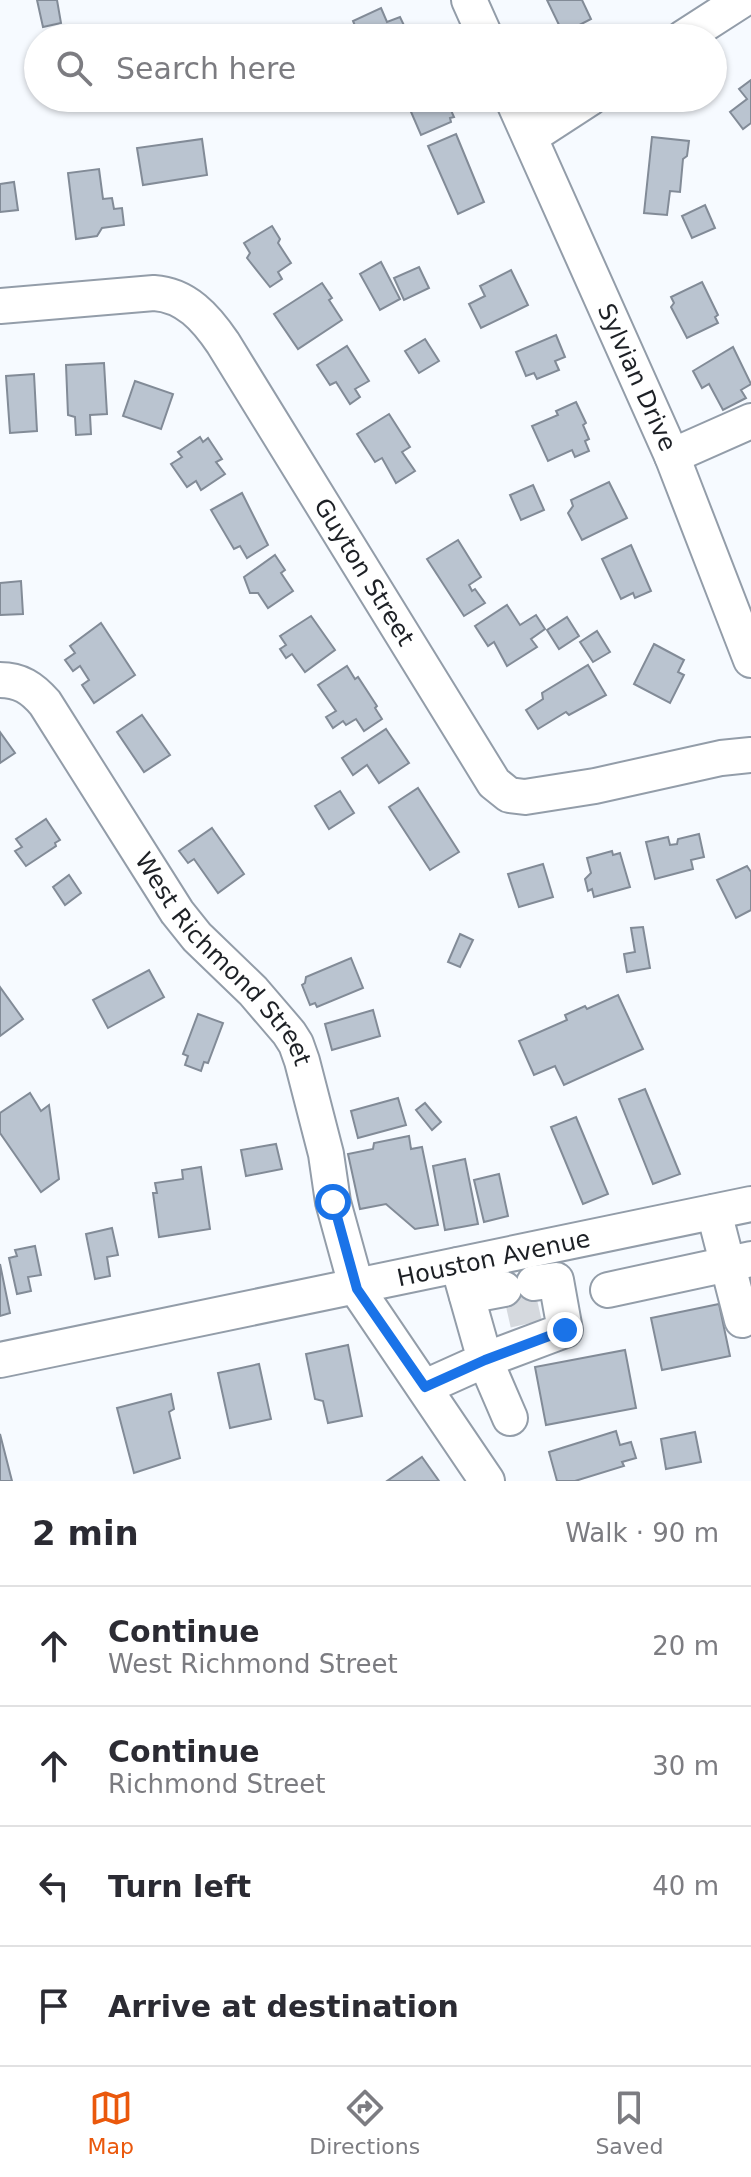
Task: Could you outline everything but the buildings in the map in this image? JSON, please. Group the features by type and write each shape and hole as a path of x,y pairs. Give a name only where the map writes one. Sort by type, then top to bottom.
{"street":[{"path":"469,0 480,24"},
{"path":"705,24 742,0"},
{"name":"Sylvian Drive","path":"518,112 672,456 751,660"},
{"path":"530,137 568,112"},
{"name":"Guyton Street","path":"0,306 154,293 177,299 200,312 223,343 494,783 509,795 525,797 595,786 721,758 751,755"},
{"path":"672,456 751,421"},
{"name":"West Richmond Street","path":"0,680 21,683 45,703 177,912 289,1033 302,1061 326,1154 333,1202 357,1289 487,1481"},
{"name":"Houston Avenue","path":"0,1360 357,1289 466,1293 597,1236 751,1204"},
{"path":"714,1212 739,1262 742,1320"},
{"path":"651,1225 664,1279"},
{"path":"597,1236 608,1290"},
{"path":"510,1418 485,1360 466,1293 529,1298 608,1290 739,1262"},
{"path":"425,1387 565,1330 529,1298"}],"tunnel":[{"path":"507,1311 538,1304"}],"route":[{"path":"333,1202 357,1289 425,1387 565,1330"}]}
